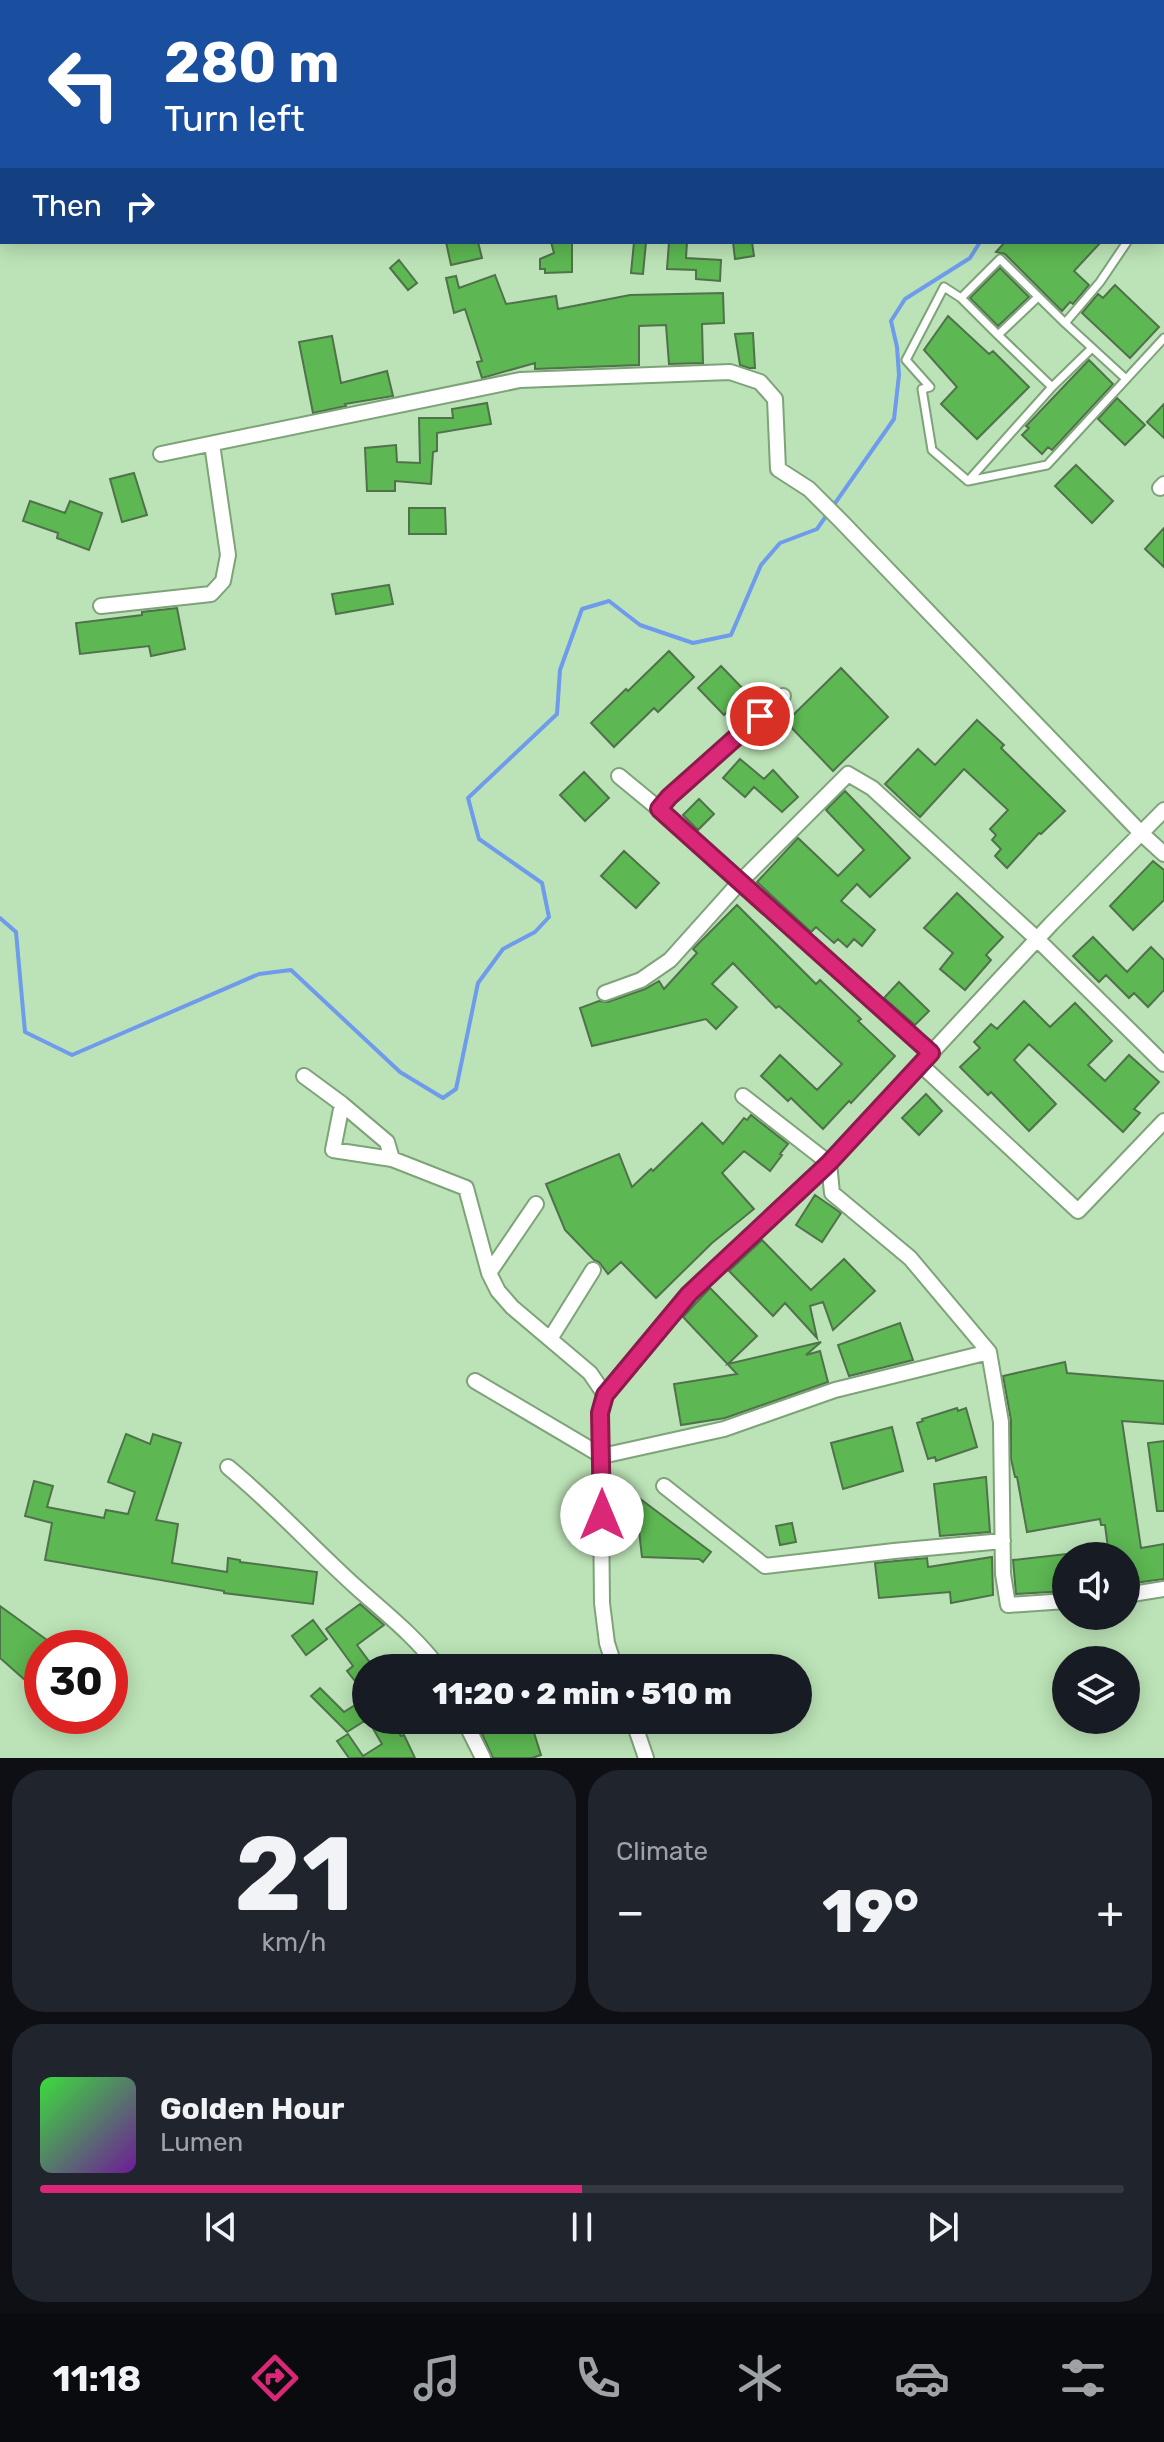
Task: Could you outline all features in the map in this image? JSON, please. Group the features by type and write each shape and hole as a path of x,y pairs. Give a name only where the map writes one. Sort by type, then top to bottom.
{"street":[{"path":"161,454 520,380 730,372 760,382 775,399 778,469 809,489 1164,854"},
{"path":"101,606 211,594 223,581 228,555 212,444"},
{"path":"659,809 783,696"},
{"path":"605,993 641,980 670,960 739,883 848,774 872,788 1037,939 1164,1064"},
{"path":"619,776 659,809 926,1059 1078,1211 1164,1121"},
{"path":"611,1654 602,1603 600,1413 605,1395 689,1294 829,1163 1037,939 1164,810"},
{"path":"304,1076 387,1142 392,1159"},
{"path":"743,1096 829,1163 832,1193 910,1258 989,1352 1001,1422 1003,1574 1008,1605 1052,1602"},
{"path":"342,1104 333,1150 392,1159 466,1188 489,1273 498,1291 512,1307 590,1373 605,1395"},
{"path":"489,1273 536,1204"},
{"path":"550,1339 593,1270"},
{"path":"475,1381 602,1456 724,1429 835,1390 989,1352"},
{"path":"228,1467 409,1632 427,1654"},
{"path":"664,1486 765,1566 1003,1541"},
{"path":"1140,1593 1164,1589"},
{"path":"471,1734 483,1758"},
{"path":"638,1734 646,1758"}],"lane":[{"path":"1065,323 1100,282 1126,244"},
{"path":"961,298 1000,259 1126,379"},
{"path":"968,481 932,450 922,389 930,387 906,360 944,287 961,298 1052,387"},
{"path":"998,335 1038,297"},
{"path":"968,481 1047,465 1164,338"},
{"path":"968,481 1052,387 1092,348"}],"building":[{"path":"446,244 478,244 482,258 451,265"},
{"path":"552,244 572,244 572,272 545,273 545,269 540,269 540,259 554,253"},
{"path":"634,244 646,244 643,274 631,273"},
{"path":"669,244 687,244 686,258 721,260 720,281 696,279 696,270 667,269"},
{"path":"733,244 752,244 754,256 735,259"},
{"path":"1003,244 1099,244 1074,271 1089,285 1073,304 1070,302 1062,311 1005,254 996,252"},
{"path":"399,260 417,283 408,290 390,268"},
{"path":"1000,268 1029,297 998,326 970,298"},
{"path":"495,275 506,304 556,296 558,309 630,295 723,293 724,323 702,324 703,363 669,364 666,325 639,326 639,365 535,369 535,363 482,378 477,362 482,361 465,309 454,313 446,278 456,276 459,288"},
{"path":"1115,285 1159,327 1130,358 1082,313 1098,294 1103,298"},
{"path":"948,316 989,354 993,351 1029,387 977,439 941,404 957,387 924,350"},
{"path":"753,333 755,368 749,368 740,365 735,334"},
{"path":"332,336 341,383 387,371 393,396 313,413 299,342"},
{"path":"1089,360 1113,384 1052,450 1048,447 1042,454 1022,435 1029,428 1026,426"},
{"path":"1117,398 1145,425 1125,445 1098,419"},
{"path":"487,403 491,424 437,433 431,484 395,481 395,491 367,491 365,448 396,445 397,462 420,463 419,418 453,418 452,409"},
{"path":"1164,404 1164,438 1147,422"},
{"path":"1076,465 1113,501 1092,523 1055,486"},
{"path":"134,473 147,515 122,522 110,479"},
{"path":"30,501 65,513 70,501 102,513 89,550 57,538 58,533 23,521"},
{"path":"409,508 445,508 446,534 409,534"},
{"path":"1164,528 1164,567 1145,549"},
{"path":"389,585 393,604 336,614 332,594"},
{"path":"177,608 185,649 151,656 149,646 80,654 76,623"},
{"path":"669,651 694,677 658,712 654,708 614,747 591,723"},
{"path":"721,666 747,693 724,715 698,688"},
{"path":"841,668 888,717 833,771 786,722"},
{"path":"977,720 1065,811 1039,833 1007,868 995,856 1001,849 992,840 996,835 990,829 1008,810 964,769 920,817 885,784 918,749 935,765"},
{"path":"740,759 764,779 773,770 798,797 782,812 754,787 745,797 723,778"},
{"path":"584,772 609,798 585,821 560,795"},
{"path":"845,791 910,858 870,897 857,884 841,901 875,930 862,946 854,939 847,947 838,939 834,943 816,927 811,932 757,882 798,838 838,876 864,850 826,810"},
{"path":"699,799 714,814 698,830 683,815"},
{"path":"624,851 659,883 636,908 601,876"},
{"path":"1153,861 1164,870 1164,900 1133,930 1110,906"},
{"path":"957,893 1003,937 986,955 991,960 965,990 940,969 953,953 924,928"},
{"path":"737,905 816,984 820,980 861,1019 858,1021 895,1056 823,1129 791,1098 788,1101 761,1076 780,1055 817,1090 842,1064 779,1006 776,1008 733,963 712,984 737,1007 716,1029 706,1019 592,1046 580,1008 599,1001 608,1002 659,981 664,989 697,953 693,949"},
{"path":"1093,937 1127,972 1151,947 1164,960 1164,990 1148,1007 1134,993 1129,998 1106,975 1099,982 1073,956"},
{"path":"899,982 929,1011 915,1025 884,998"},
{"path":"1024,1001 1050,1027 1075,1003 1112,1041 1088,1065 1105,1081 1129,1055 1159,1082 1134,1109 1140,1113 1123,1132 1029,1044 1014,1060 1056,1104 1029,1131 991,1092 988,1095 960,1067 980,1048 974,1042 991,1024 997,1029"},
{"path":"926,1094 942,1111 919,1135 902,1118"},
{"path":"751,1115 788,1144 770,1171 744,1151 722,1173 754,1209 712,1243 656,1298 621,1262 608,1274 565,1230 546,1184 619,1154 632,1187 702,1123 723,1144 744,1118 747,1120"},
{"path":"815,1195 841,1213 822,1242 796,1225"},
{"path":"762,1240 811,1290 844,1259 875,1291 833,1330 823,1302 810,1306 817,1338 785,1303 773,1316 729,1271"},
{"path":"710,1288 757,1336 728,1364 821,1342 806,1355 820,1351 828,1382 725,1418 681,1425 674,1384 737,1374 683,1317"},
{"path":"900,1323 913,1360 849,1376 838,1345"},
{"path":"1065,1362 1067,1373 1164,1381 1164,1424 1122,1421 1141,1548 1164,1544 1164,1579 1140,1582 1140,1542 1107,1542 1105,1525 1101,1525 1100,1519 1027,1532 1011,1459 1011,1420 1003,1376"},
{"path":"957,1408 958,1411 966,1408 977,1447 936,1461 935,1457 928,1459 917,1423"},
{"path":"892,1427 903,1471 843,1489 831,1443"},
{"path":"126,1434 150,1444 153,1434 181,1443 156,1520 178,1524 172,1563 227,1572 228,1558 317,1572 313,1604 224,1593 45,1560 52,1523 25,1516 34,1481 53,1486 47,1507 104,1518 106,1510 128,1514 135,1492 108,1482"},
{"path":"1164,1441 1164,1511 1157,1511 1148,1443"},
{"path":"986,1477 990,1532 940,1536 934,1484"},
{"path":"639,1498 711,1552 703,1562 699,1559 642,1557 637,1513 631,1509"},
{"path":"792,1523 796,1542 780,1545 776,1526"},
{"path":"1052,1556 1052,1592 1016,1594 1013,1560"},
{"path":"992,1557 993,1595 951,1603 950,1592 879,1598 875,1563 927,1558 928,1567"},
{"path":"360,1604 384,1625 357,1645 364,1654 352,1654 352,1665 326,1629"},
{"path":"0,1606 33,1630 24,1630 24,1679 0,1658"},
{"path":"313,1620 327,1639 306,1655 292,1636"},
{"path":"320,1688 344,1712 352,1707 352,1729 347,1732 311,1696"},
{"path":"348,1734 363,1756 382,1744 376,1734 404,1735 415,1758 349,1758 337,1741"},
{"path":"482,1734 534,1734 541,1755 532,1758 493,1758"}],"waterway":[{"path":"0,918 16,932 25,1032 72,1055 259,974 291,970 400,1072 443,1098 456,1089 478,983 503,949 535,932 549,917 542,883 479,839 468,798 557,714 560,670 582,609 609,601 640,625 693,643 731,635 761,565 780,543 817,529 894,419 899,375 891,321 905,299 970,258 979,244"}],"route":[{"path":"602,1515 600,1413 605,1395 689,1294 829,1163 931,1053 659,809 760,716"}]}
